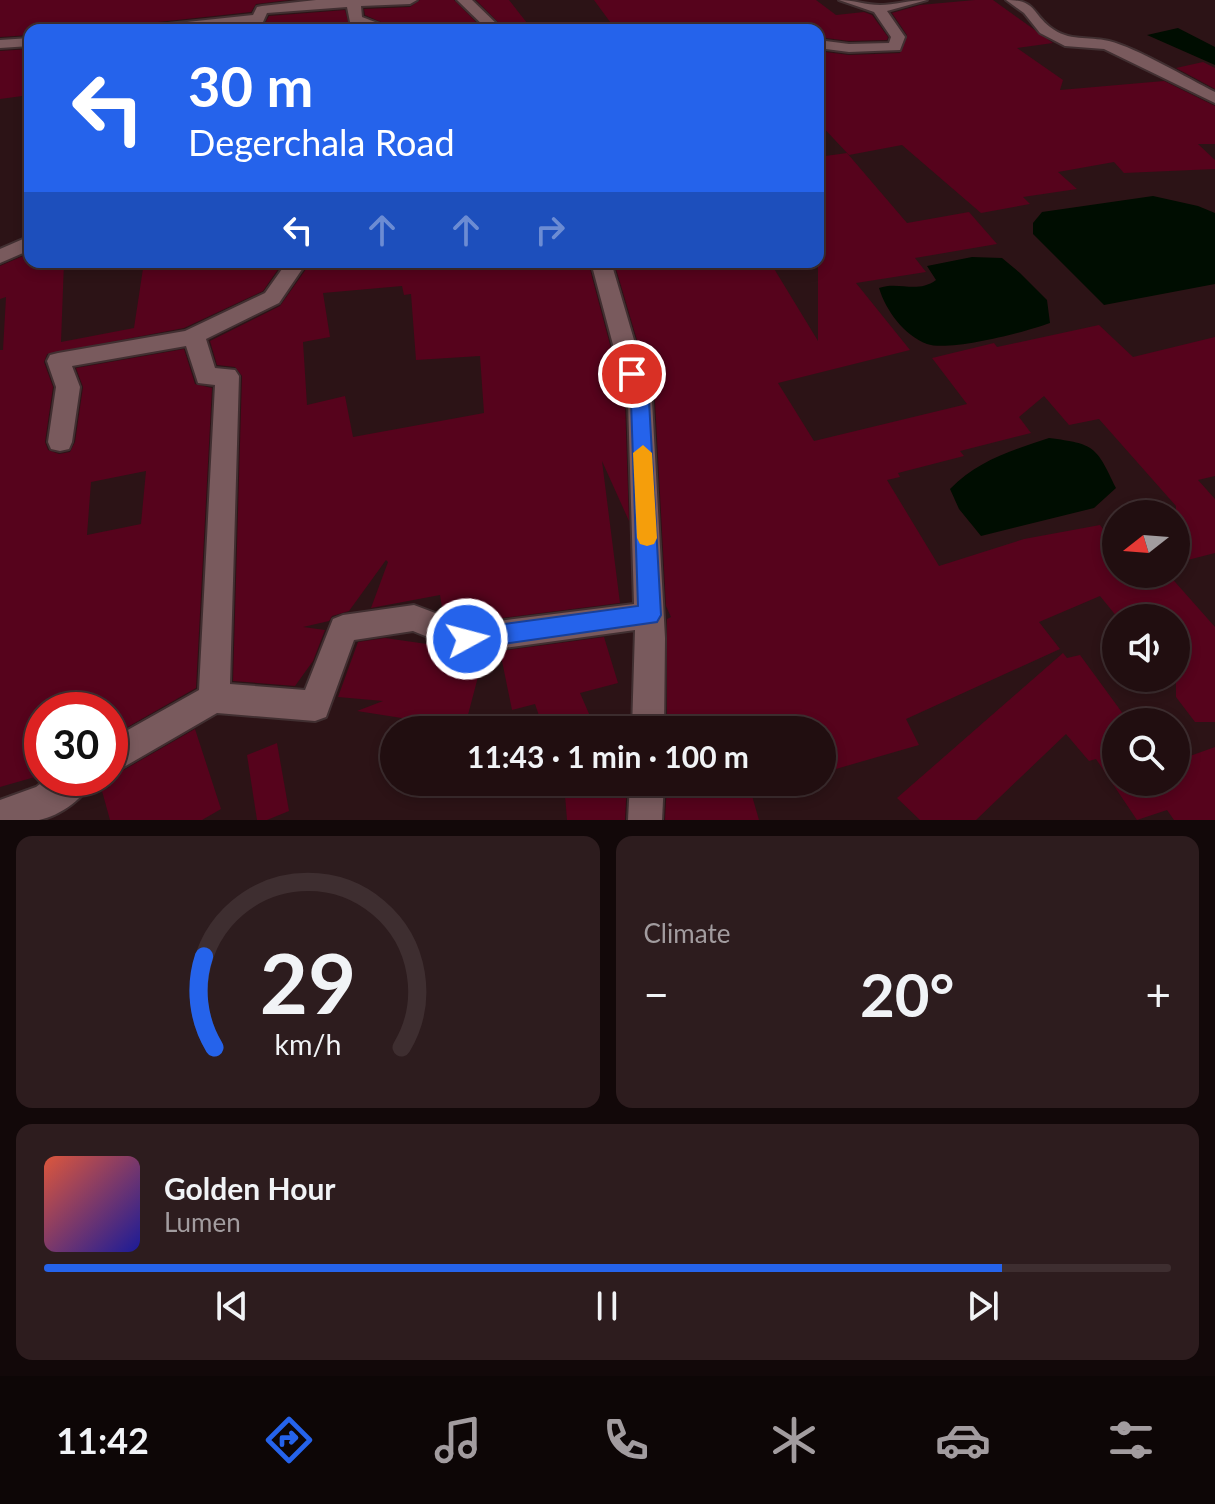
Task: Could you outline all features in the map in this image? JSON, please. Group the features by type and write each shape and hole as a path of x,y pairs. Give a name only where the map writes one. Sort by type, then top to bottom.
{"street":[{"path":"257,24 262,10 301,3 354,5 410,0"},
{"path":"464,0 490,24"},
{"path":"846,0 879,9 920,0"},
{"path":"1013,0 1029,10 1045,30 1070,43 1107,45 1211,92"},
{"path":"354,5 355,19 370,24"},
{"path":"824,45 849,48 895,47 898,37 879,9"},
{"path":"0,44 24,42"},
{"path":"0,257 24,245"},
{"path":"60,442 68,387 58,361 97,352 101,356 194,336 272,298 293,268"},
{"path":"603,268 640,401 649,615 648,716"},
{"path":"194,336 206,377 227,376 214,698"},
{"path":"128,748 214,698 315,706 343,628 414,618 467,639 649,615"},
{"path":"0,817 52,796"},
{"path":"645,820 646,796"}],"shaded area":[{"path":"1178,28 1215,47 1215,65 1147,35"},
{"path":"1153,196 1215,213 1215,284 1104,305 1033,234 1033,223 1042,212"},
{"path":"972,257 1002,258 1020,273 1047,300 1050,323 1006,336 938,346 919,340 904,328 886,305 879,288 929,284 936,280 927,266"},
{"path":"1049,438 1085,445 1104,463 1116,488 1094,508 981,536 959,509 950,489 972,470 1009,452"}],"building":[{"path":"0,0 289,0 256,4 251,12 148,24 24,24 24,35 0,37"},
{"path":"420,0 454,0 478,24 385,24 365,15 364,9 410,7"},
{"path":"476,0 509,0 527,23 500,24"},
{"path":"594,0 816,0 836,15 864,12 872,15 888,37 887,40 849,41 824,38 824,24 612,24"},
{"path":"993,0 1053,43 1017,48 1063,80 1060,90 1164,81 1215,106 1215,144 1198,144 1215,160 1215,169 1124,173 1114,162 1058,172 1077,189 1023,197 1030,204 981,213 902,145 849,155 824,128 824,52 849,55 900,53 907,35 892,13 920,5"},
{"path":"345,10 349,24 265,24 269,16"},
{"path":"24,49 24,96 0,99 0,51"},
{"path":"1203,62 1215,68 1215,89 1176,68"},
{"path":"847,153 907,223 969,212 997,244 915,258 926,272 856,283 910,350 778,383 814,441 967,404 932,358 994,343 997,347 1099,325 1133,357 1215,337 1215,476 1198,480 1215,499 1215,553 1190,559 1190,500 1171,500 1099,419 1069,425 1044,396 1019,417 1031,433 960,451 964,456 898,473 900,477 887,480 939,566 1024,539 1100,525 1102,588 1180,588 1215,627 1215,722 1195,722 1190,715 1190,708 1184,708 1176,697 1176,692 1190,692 1190,604 1107,604 1100,596 1039,622 1060,649 906,719 919,745 836,769 836,716 667,716 667,619 671,617 666,606 655,401 616,268 774,268 818,341 818,268 824,268 824,156"},
{"path":"24,256 24,268 64,268 61,342 134,328 143,268 279,268 263,291 184,328 47,354 44,362 53,387 45,442 48,450 59,454 70,452 75,442 83,387 76,368 184,349 195,384 212,388 196,688 128,727 128,692 24,692 24,780 0,787 0,350 3,350 6,297 0,299 0,266","holes":["146,471 141,524 87,535 91,482"]},
{"path":"307,268 590,268 625,401 629,521 602,461 620,603 494,619 494,616 493,619 467,622 443,613 440,595 371,608 388,562 386,560 349,611 332,616 329,621 303,627 325,630 313,661 295,686 233,681 242,376 235,367 217,365 210,341 280,306","holes":["402,286 404,295 411,294 416,360 480,356 484,413 353,437 345,396 307,405 303,342 330,337 323,293"]},
{"path":"604,637 618,683 580,693 590,716 539,716 535,704 512,710 500,651"},
{"path":"385,638 441,646 466,656 484,654 468,716 389,716 357,711 383,701 338,697 358,642"},
{"path":"1063,653 1067,658 1080,655 1102,685 1102,692 1107,692 1119,708 1102,708 1102,768 1096,759 1089,761 1066,734 976,820 920,820 897,798"},
{"path":"195,729 221,809 202,820 110,820 103,796 128,796 128,768"},
{"path":"277,743 289,811 267,820 257,820 247,755"},
{"path":"1215,747 1215,820 1174,820 1167,810 1137,820 1121,796 1190,796 1190,756"},
{"path":"565,796 626,796 625,820 567,820"},
{"path":"666,796 752,796 759,820 665,820"}],"slow traffic":[{"path":"643,453 647,538"}],"route":[{"path":"467,639 649,615 640,401 632,374"}]}
